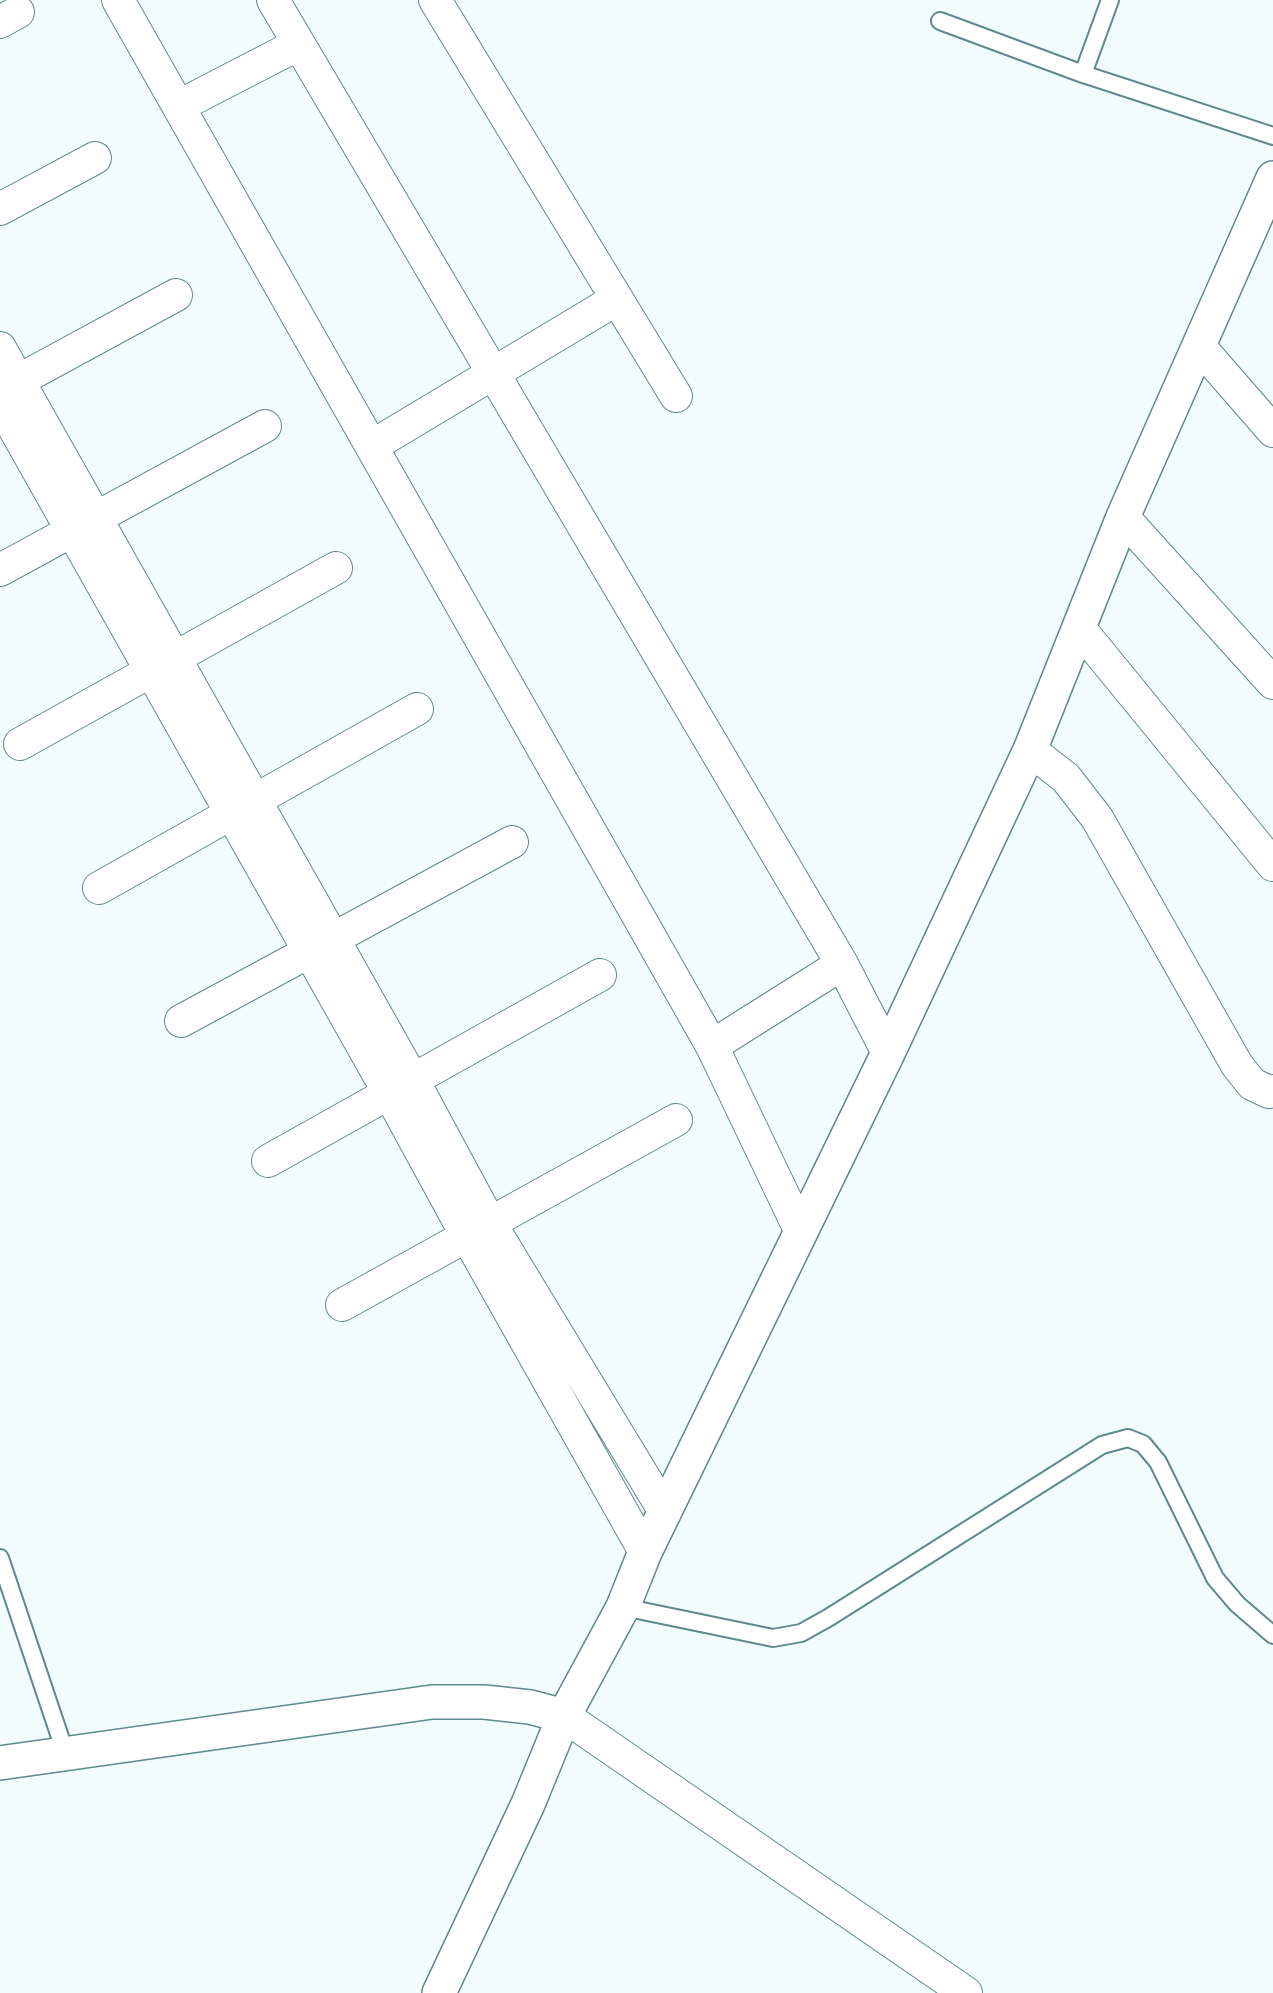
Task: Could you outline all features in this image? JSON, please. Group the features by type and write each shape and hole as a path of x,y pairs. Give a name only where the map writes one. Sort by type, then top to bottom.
{"main road":[{"path":"439,1993 528,1804 564,1716 623,1607 645,1552 888,1053 1030,750 1123,517 1273,178"},
{"path":"0,1763 432,1702 484,1702 530,1707 564,1716"}],"street":[{"path":"118,0 712,1046 801,1232"},
{"path":"273,0 842,963 888,1053"},
{"path":"435,0 676,396"},
{"path":"179,106 299,44"},
{"path":"0,209 95,158"},
{"path":"6,392 176,295"},
{"path":"372,446 617,299"},
{"path":"1199,346 1273,431"},
{"path":"0,348 6,392 84,524 401,1086 478,1229 645,1552"},
{"path":"0,570 265,426"},
{"path":"1123,517 1273,683"},
{"path":"20,744 336,568"},
{"path":"1080,629 1273,865"},
{"path":"99,888 417,709"},
{"path":"1030,750 1066,778 1097,818 1237,1065 1252,1084 1269,1092 1273,1091"},
{"path":"181,1021 512,842"},
{"path":"712,1046 842,963"},
{"path":"268,1161 600,975"},
{"path":"342,1305 676,1120"},
{"path":"478,1229 665,1512"},
{"path":"564,1716 966,1993"}],"lane":[{"path":"1083,74 1110,0"},
{"path":"940,21 1083,74 1273,136"},
{"path":"623,1607 773,1638 801,1633 1102,1445 1128,1438 1143,1444 1158,1462 1215,1578 1237,1604 1273,1635"},
{"path":"0,1558 66,1755"}]}
